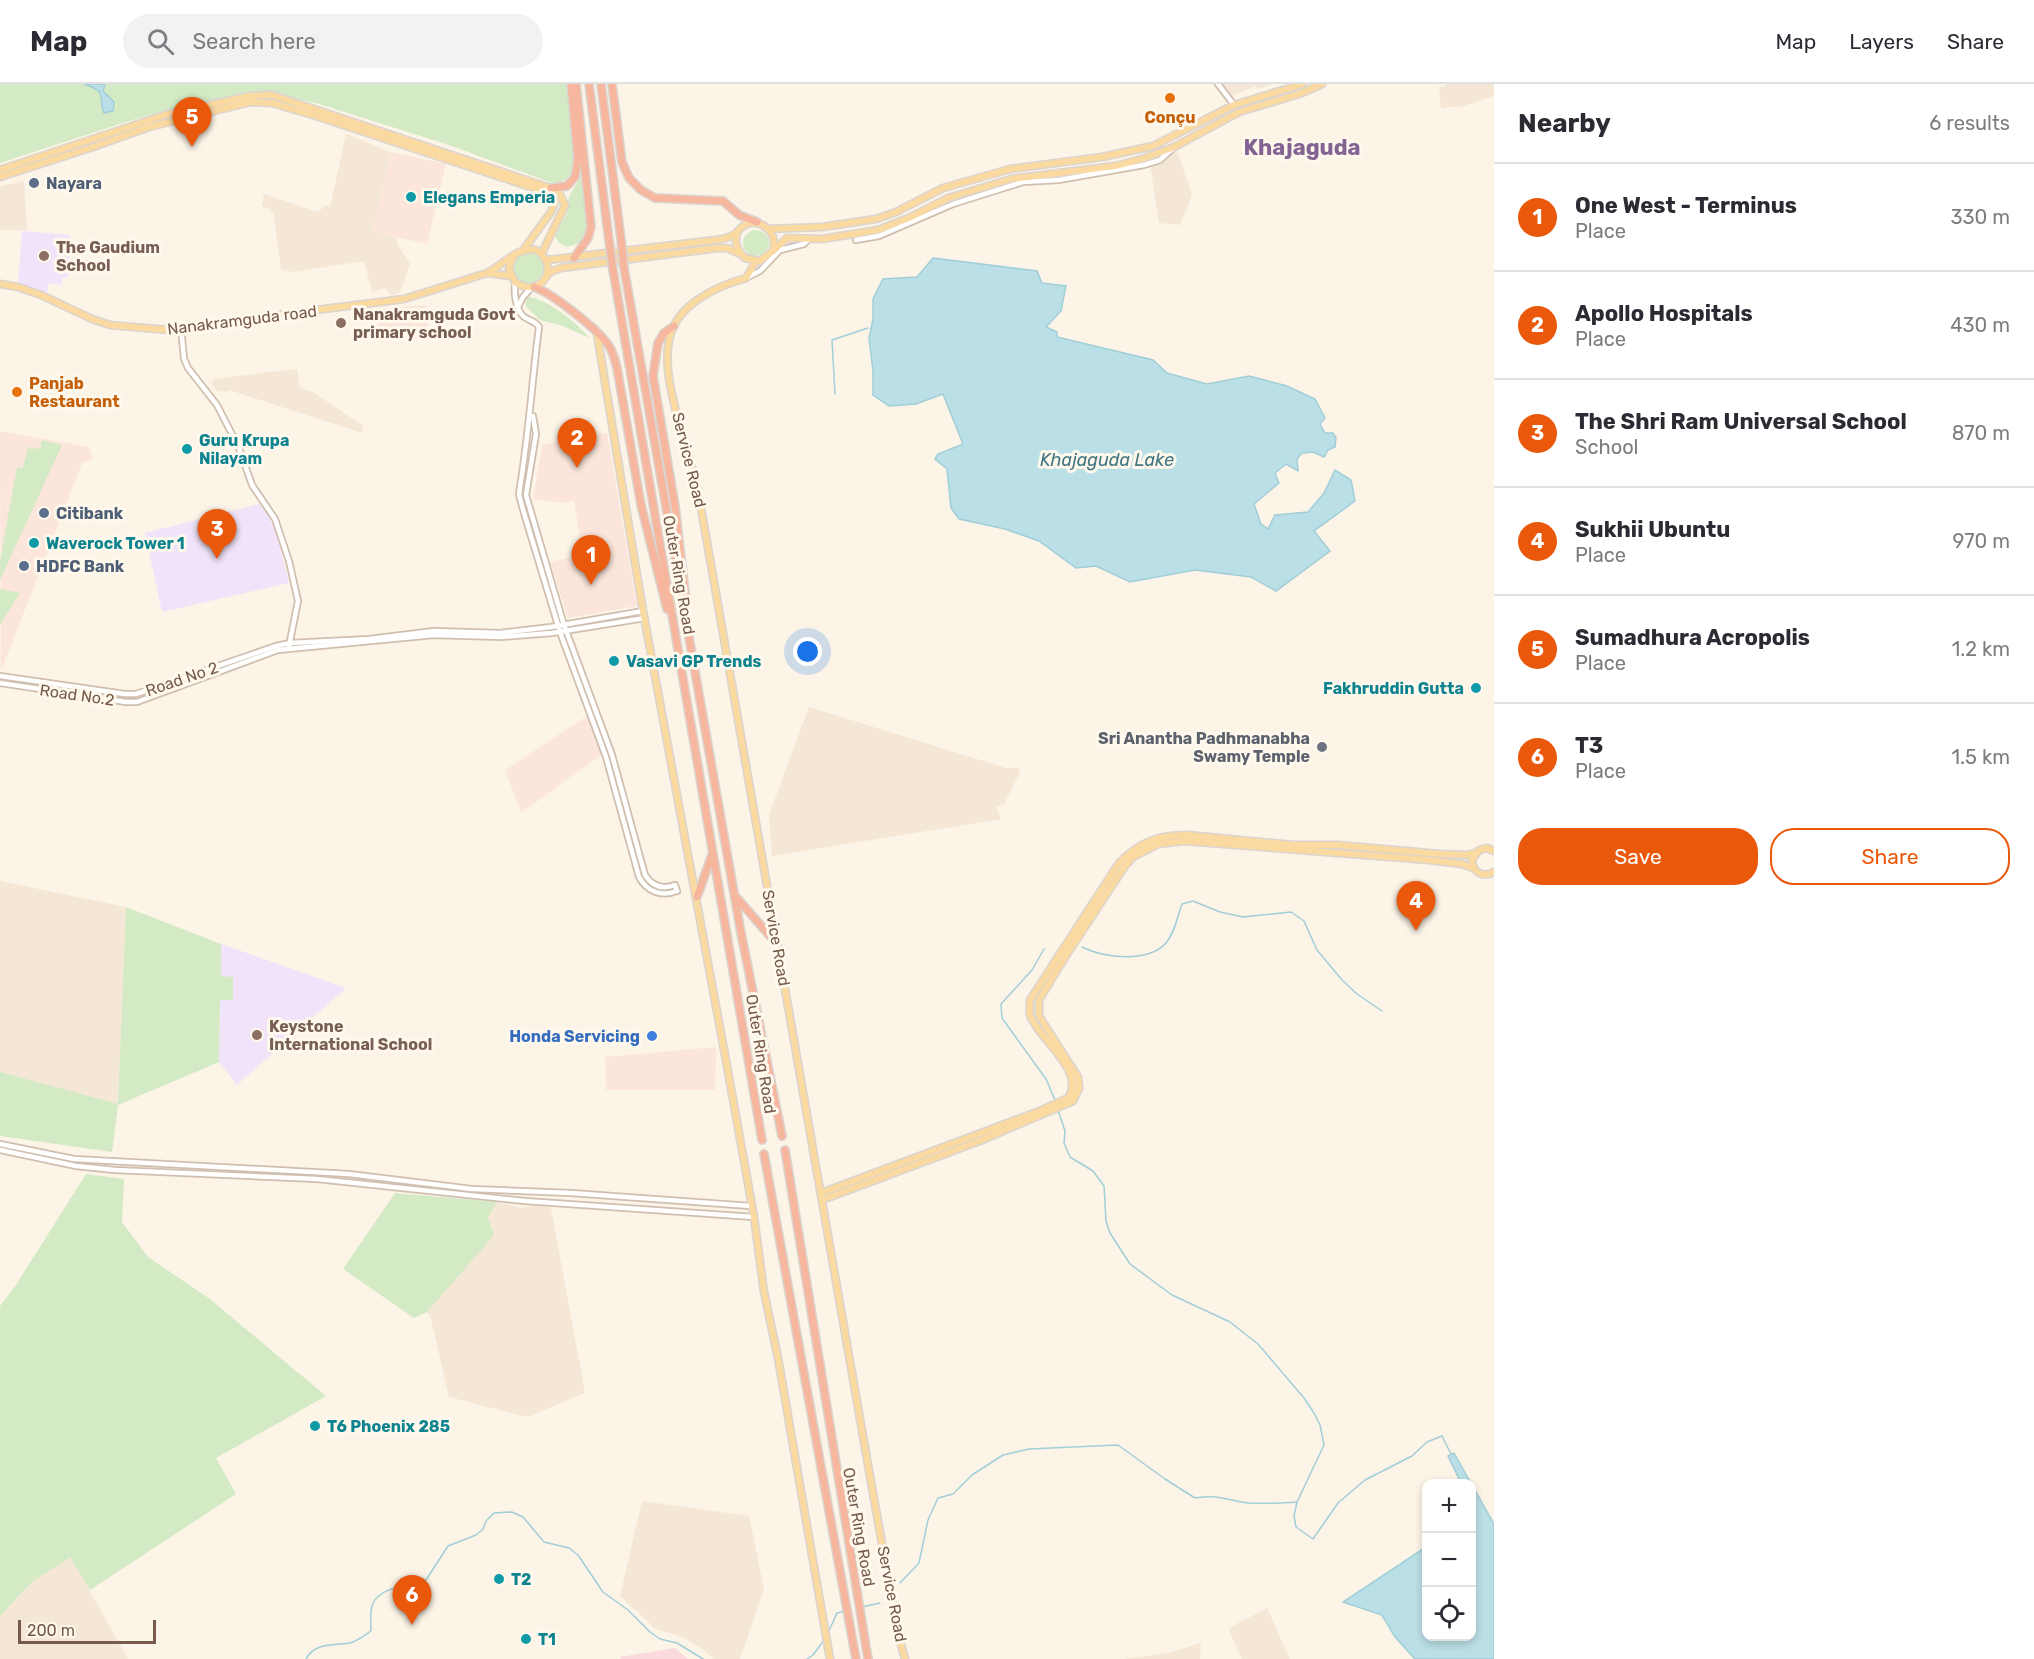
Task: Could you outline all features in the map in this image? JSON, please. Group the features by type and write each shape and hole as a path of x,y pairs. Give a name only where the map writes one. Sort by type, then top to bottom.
{"highway":[{"path":"551,188 567,186 577,172 578,159 571,84"},
{"path":"574,258 588,238 591,227 576,84"},
{"name":"Outer Ring Road","path":"589,84 613,270 762,1140"},
{"name":"Outer Ring Road","path":"601,84 624,268 735,895 782,1136"},
{"path":"612,84 622,162 629,178 641,190 655,198 692,201 717,200 729,204 739,215 757,222"},
{"path":"532,287 554,297 609,347 617,368 642,505 678,654"},
{"path":"674,326 664,333 658,343 653,376 675,506 692,651"},
{"path":"697,897 713,851"},
{"path":"735,895 777,944"},
{"path":"741,1013 756,1010"},
{"name":"Outer Ring Road","path":"784,1150 868,1659"},
{"name":"Outer Ring Road","path":"764,1154 856,1659"}],"main road":[{"path":"768,229 822,227 876,219 896,212 943,188 1011,169 1102,157 1153,146 1234,105 1303,84"},
{"path":"513,255 509,269 513,279 520,286 532,287 541,283 550,272 561,268 717,248 727,248 756,261 764,260 787,238 855,235 878,230 911,217 948,198 1031,175 1115,166 1154,156 1239,112 1299,94 1322,84"},
{"path":"0,170 165,115 250,96 272,95 328,117 549,193 555,202 551,212 524,249 487,273"},
{"path":"0,177 149,127 251,102 272,103 328,117 551,188 560,193 565,205 542,254"},
{"path":"742,255 735,241 742,226 749,223 757,222 768,229 775,241 773,251"},
{"path":"547,260 716,240 737,233"},
{"path":"524,249 536,250 547,260 546,277"},
{"path":"746,278 756,261"},
{"path":"487,273 513,279"},
{"name":"Nanakramguda road","path":"0,284 41,295 92,319 110,324 150,330 168,330 404,299 487,273"},
{"name":"Service Road","path":"746,278 731,282 699,298 684,311 670,335 667,368 709,549 891,1592 905,1659"},
{"path":"597,334 644,614 754,1217 764,1292 778,1358 830,1659"},
{"path":"1065,953 1119,863 1132,850 1144,843 1164,837 1187,835 1294,845 1338,845 1467,855 1483,848 1492,849"},
{"path":"822,1197 1057,1106 1068,1098 1072,1088 1071,1074 1029,1013 1031,1000 1125,866 1142,851 1158,844 1184,841 1462,864 1473,868 1480,874 1487,875 1494,872"},
{"path":"1473,868 1472,860 1475,852"},
{"path":"1487,875 1494,881"}],"street":[{"path":"1218,84 1234,105"},
{"path":"856,240 885,234 998,186"},
{"path":"746,278 760,271 780,250 804,244 810,238"},
{"path":"513,279 518,307 524,316 536,322 539,327 520,487 521,502 562,628 612,755 644,885 664,894 677,891 675,885 665,888 654,885 641,872"},
{"path":"518,307 532,287"},
{"path":"181,327 184,359 188,368 217,405 239,448 252,485 275,519 289,561 298,601 289,646 434,631 500,633 562,628 644,614"},
{"path":"531,408 536,434 526,495 562,628"},
{"path":"521,502 528,501"},
{"name":"Road No 2","path":"0,676 136,694 276,646 289,646"},
{"name":"Road No.2","path":"0,683 137,702 289,646"},
{"path":"0,1144 74,1159 349,1174 472,1189 751,1206"},
{"path":"0,1150 76,1166 115,1170 317,1179 610,1208 754,1217"},
{"path":"256,1176 257,1170"},
{"path":"610,1208 611,1197"},
{"path":"676,1213 678,1202"}],"shaded area":[{"path":"1222,84 1273,84 1258,89 1256,86 1231,96"},
{"path":"1445,84 1494,84 1494,96 1464,106 1441,108 1439,87 1445,87"},
{"path":"346,134 391,152 373,231 396,237 399,247 410,264 400,292 391,296 386,288 372,292 364,261 293,272 281,269 274,215 262,206 264,194 318,212 326,205 330,207"},
{"path":"1177,151 1192,195 1180,225 1159,223 1150,164"},
{"path":"391,152 446,164 427,244 373,232"},
{"path":"24,181 27,230 0,230 0,186"},
{"name":"The Gaudium School","path":"22,231 70,235 68,277 62,278 62,285 49,283 47,293 18,283"},
{"path":"426,305 429,338 379,342 376,309"},
{"path":"297,369 300,388 313,392 363,426 362,433 229,390 217,391 212,384 213,379"},
{"path":"0,431 89,447 93,459 82,463 1,671"},
{"path":"607,433 637,606 568,618 550,562 583,555 574,501 563,503 533,499 542,445"},
{"path":"259,504 268,515 277,535 289,583 162,612 145,533"},
{"path":"809,707 1006,768 1019,768 1020,772 1004,804 996,806 1001,819 772,856 769,815"},
{"path":"587,716 601,755 521,813 505,770"},
{"path":"0,881 126,907 118,1105 0,1072"},
{"name":"Keystone International School","path":"221,944 346,988 237,1085 219,1062"},
{"path":"716,1047 715,1090 606,1090 605,1057"},
{"path":"497,1202 521,1208 535,1205 551,1208 585,1393 527,1417 449,1397 431,1319 427,1312 493,1230 488,1217"},
{"path":"642,1501 749,1516 764,1589 740,1659 713,1659 683,1637 656,1629 620,1596"},
{"path":"70,1556 128,1659 0,1659 0,1616 32,1582"},
{"path":"1267,1608 1290,1659 1242,1659 1229,1630"},
{"path":"1201,1643 1200,1659 1124,1659 1168,1653"},
{"path":"675,1648 688,1659 621,1659 620,1657"}],"green space":[{"path":"0,84 570,84 575,163 570,175 555,184 449,145 319,104 275,94 254,92 164,111 0,163"},
{"path":"582,163 589,221 582,242 567,247 558,242 555,236 567,213 569,196 579,180"},
{"path":"756,230 766,233 769,243 766,253 756,256 746,253 743,243 746,233"},
{"path":"529,252 540,257 545,268 540,279 529,284 518,279 513,268 518,257"},
{"path":"528,297 535,298 562,313 589,338 563,326 540,320 526,307"},
{"path":"42,440 62,445 0,580 0,561 17,467 23,468 28,447 40,449"},
{"path":"0,589 20,593 0,625"},
{"path":"126,907 221,944 221,976 233,977 233,1000 220,1000 219,1062 118,1105 112,1152 0,1136 0,1072 118,1104"},
{"path":"86,1174 124,1179 122,1222 148,1257 210,1299 326,1396 216,1458 236,1494 90,1590 70,1557 32,1582 0,1616 0,1306 16,1285"},
{"path":"395,1193 497,1202 488,1217 494,1235 427,1312 414,1318 343,1269"}],"water":[{"path":"84,84 105,84 103,91 114,102 113,111 104,113 99,92"},
{"name":"Khajaguda Lake","path":"933,258 1037,271 1042,283 1066,286 1061,311 1046,327 1057,332 1057,337 1153,360 1167,373 1207,384 1249,376 1287,386 1315,399 1325,418 1320,424 1325,433 1333,433 1336,438 1335,447 1328,450 1324,457 1313,452 1302,453 1297,459 1298,471 1286,464 1275,473 1279,483 1254,504 1261,524 1268,529 1275,515 1308,512 1324,493 1335,470 1351,480 1355,501 1314,531 1330,551 1276,591 1251,577 1195,570 1130,582 1096,566 1076,568 1039,541 1005,529 959,519 951,508 947,469 935,459 938,454 963,444 943,394 916,404 889,406 873,395 869,338 873,319 873,299 883,279 917,277"},
{"path":"1454,1453 1468,1479 1459,1479 1448,1456"},
{"path":"1476,1492 1494,1524 1494,1659 1415,1659 1395,1637 1382,1615 1343,1602 1422,1550 1422,1641 1476,1641"}],"waterway":[{"path":"835,394 832,340 868,328"},
{"path":"1082,947 1114,956 1148,954 1166,943 1174,930 1182,904 1193,901 1220,912 1243,917 1291,912 1304,921 1317,950 1342,980 1357,994 1382,1011"},
{"path":"1044,949 1032,970 1001,1004 1002,1018 1046,1079 1055,1100"},
{"path":"1058,1110 1065,1131 1064,1143 1070,1157 1093,1171 1104,1186 1106,1221 1110,1233 1130,1264 1172,1295 1230,1322 1258,1344 1314,1413 1320,1425 1324,1445 1297,1502 1294,1516 1296,1527 1313,1539 1338,1503 1365,1480 1412,1456 1427,1442 1442,1436 1451,1454"},
{"path":"900,1583 919,1563 928,1520 938,1498 953,1494 972,1475 1003,1455 1029,1449 1118,1445 1195,1498 1216,1497 1254,1503 1297,1502"},
{"path":"306,1659 319,1647 350,1643 371,1631 372,1606 380,1595 395,1588 426,1580 448,1546 476,1535 494,1513 512,1512 523,1517 544,1542 569,1548 578,1555 603,1592 628,1610 650,1632 660,1639 677,1643 703,1659"},
{"path":"862,1607 880,1603"},
{"path":"828,1633 837,1613 846,1611"},
{"path":"807,1659 813,1655 824,1640"}],"place":[{"name":"Conçu","path":"1170,98"},
{"name":"Sumadhura Acropolis","path":"192,147"},
{"name":"Nayara","path":"34,183"},
{"name":"Elegans Emperia","path":"411,197"},
{"name":"The Gaudium School","path":"44,256"},
{"name":"Nanakramguda Govt primary school","path":"341,323"},
{"name":"Panjab Restaurant","path":"17,392"},
{"name":"Guru Krupa Nilayam","path":"187,449"},
{"name":"Apollo Hospitals","path":"577,468"},
{"name":"Citibank","path":"44,513"},
{"name":"Waverock Tower 1","path":"34,543"},
{"name":"The Shri Ram Universal School","path":"217,559"},
{"name":"HDFC Bank","path":"24,566"},
{"name":"One West - Terminus","path":"591,585"},
{"name":"Vasavi GP Trends","path":"614,661"},
{"name":"Fakhruddin Gutta","path":"1476,688"},
{"name":"Sri Anantha Padhmanabha Swamy Temple","path":"1322,747"},
{"name":"Sukhii Ubuntu","path":"1416,931"},
{"name":"Keystone International School","path":"257,1035"},
{"name":"Honda Servicing","path":"652,1036"},
{"name":"T6 Phoenix 285","path":"315,1426"},
{"name":"T2","path":"499,1579"},
{"name":"T3","path":"412,1625"},
{"name":"T1","path":"526,1639"}],"district":[{"name":"Khajaguda","path":"1302,147"}]}
